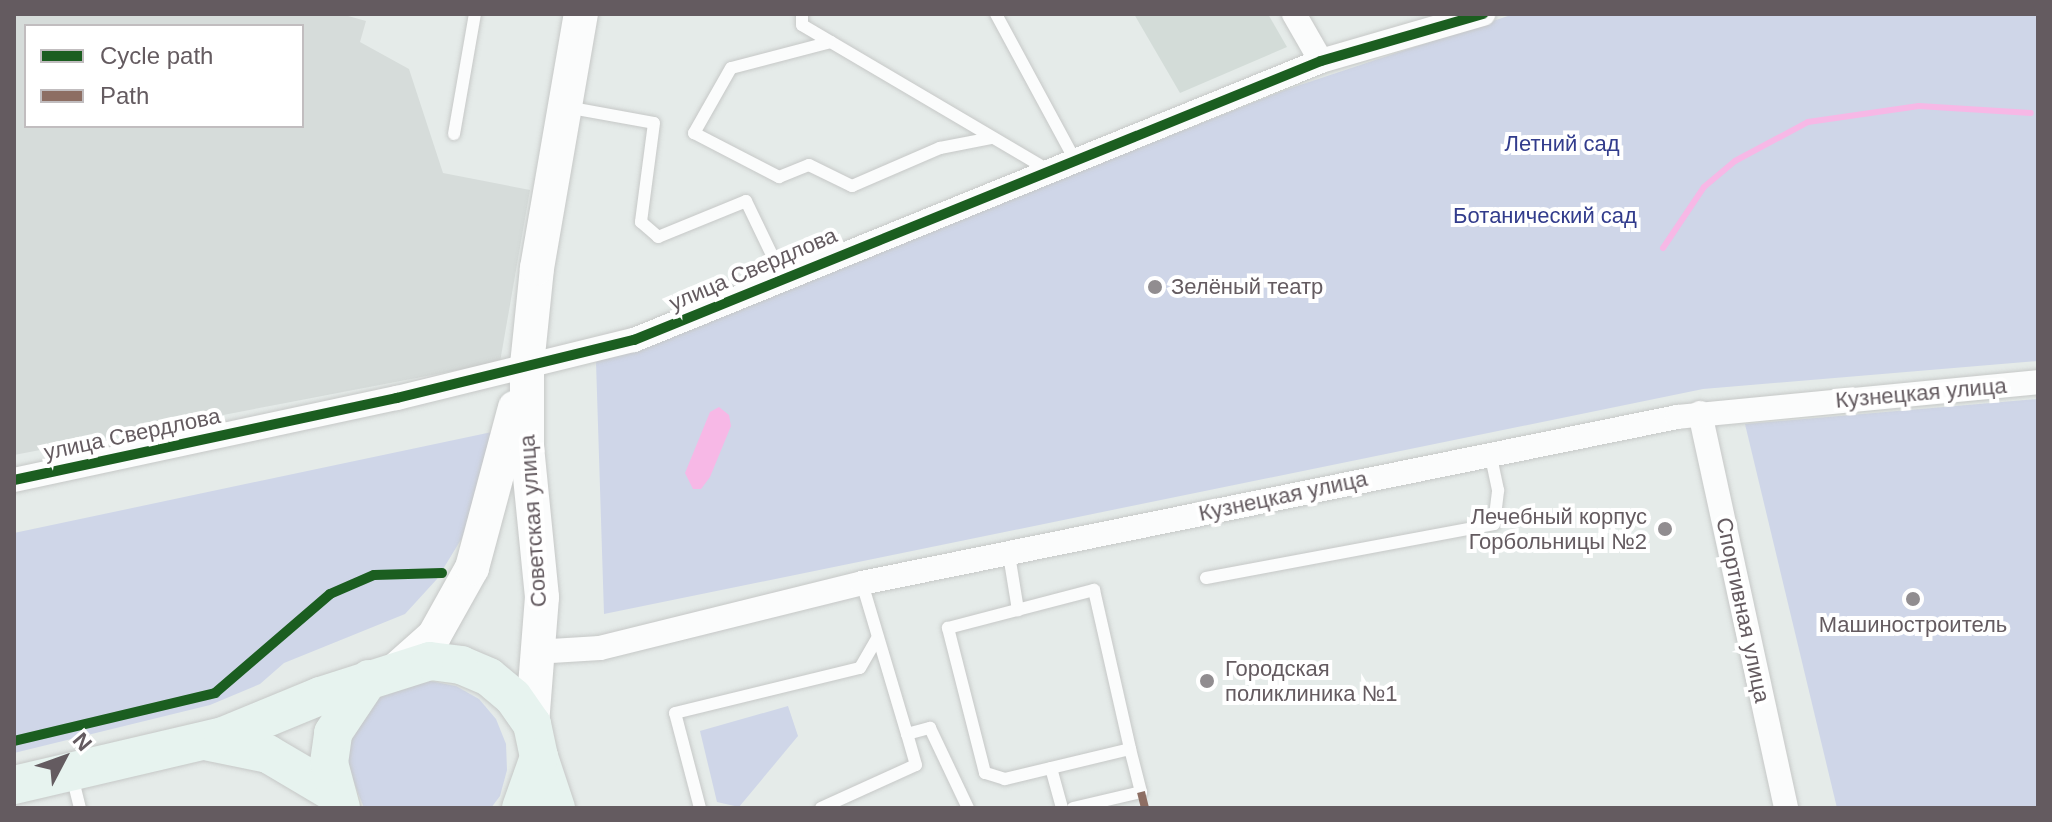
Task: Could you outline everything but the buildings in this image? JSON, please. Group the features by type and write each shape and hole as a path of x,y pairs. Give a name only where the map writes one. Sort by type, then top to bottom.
{"main road":[{"name":"Советская улица","path":"535,741 535,652 542,597 527,448 527,365 537,268 581,14"},
{"name":"Советская улица","path":"384,673 434,636 472,568 527,365"},
{"path":"14,785 198,742 384,673 430,661 461,665 489,677 513,697 535,741 556,808"},
{"path":"338,800 329,763 333,733 384,673"},
{"path":"521,808 535,741"},
{"path":"198,742 251,747 338,800"}],"street":[{"path":"1294,14 1321,61"},
{"name":"улица Свердлова","path":"14,480 397,398 634,340 1046,169 1321,61 1483,14"},
{"name":"Кузнецкая улица","path":"535,652 600,648 862,583 1009,555 1490,451 1700,413 2038,382"},
{"name":"Спортивная улица","path":"1700,413 1782,807"}],"lane":[{"path":"454,134 475,14"},
{"path":"802,14 802,25 1046,169"},
{"path":"996,14 1074,158"},
{"path":"831,42 731,68 694,133 779,177 809,165 852,186 940,148 992,138"},
{"path":"565,107 654,123 641,222 658,237 746,201 783,278"},
{"path":"1206,578 1494,524 1498,490 1490,451"},
{"path":"1009,555 1018,610"},
{"path":"821,808 916,765 862,583"},
{"path":"1073,808 1141,792 1094,590 948,628 985,773 1005,779 1130,749"},
{"path":"700,808 675,713 860,668 877,638"},
{"path":"907,734 930,728 968,808"},
{"path":"1051,768 1062,808"},
{"path":"70,772 80,808"}],"shaded area":[{"path":"14,14 341,14 366,21 360,42 409,69 443,173 530,190 500,362 14,455"},
{"path":"1134,14 1268,14 1287,47 1180,93"},
{"path":"719,407 729,415 731,426 710,477 701,489 693,489 685,473 710,412"}],"green space":[{"name":"Ботанический сад","path":"1514,14 2038,14 2038,361 1703,389 604,614 596,362 1288,89"},
{"name":"Машиностроитель","path":"2038,399 2038,808 1837,808 1745,424"},
{"path":"492,432 465,533 437,579 405,614 284,663 260,684 210,705 14,753 14,533"},
{"path":"430,681 456,686 479,699 496,719 506,744 507,770 500,796 491,808 364,808 347,765 350,739 380,696"},
{"path":"788,706 798,736 739,807 717,802 700,731"}],"waterway":[{"path":"1663,248 1704,187 1735,161 1808,122 1919,106 2031,113"}],"marked path":[{"path":"1141,792 1145,808"}],"cycle path":[{"path":"14,480 397,398 634,340 1321,61 1483,14"},
{"path":"14,741 215,693 330,594 374,575 442,573"}],"place":[{"name":"Зелёный театр","path":"1155,287"},
{"name":"Лечебный корпус Горбольницы №2","path":"1665,529"},
{"name":"Машиностроитель","path":"1913,599"},
{"name":"Городская поликлиника №1","path":"1207,681"}],"park label":[{"name":"Летний сад","path":"1562,144"}]}
